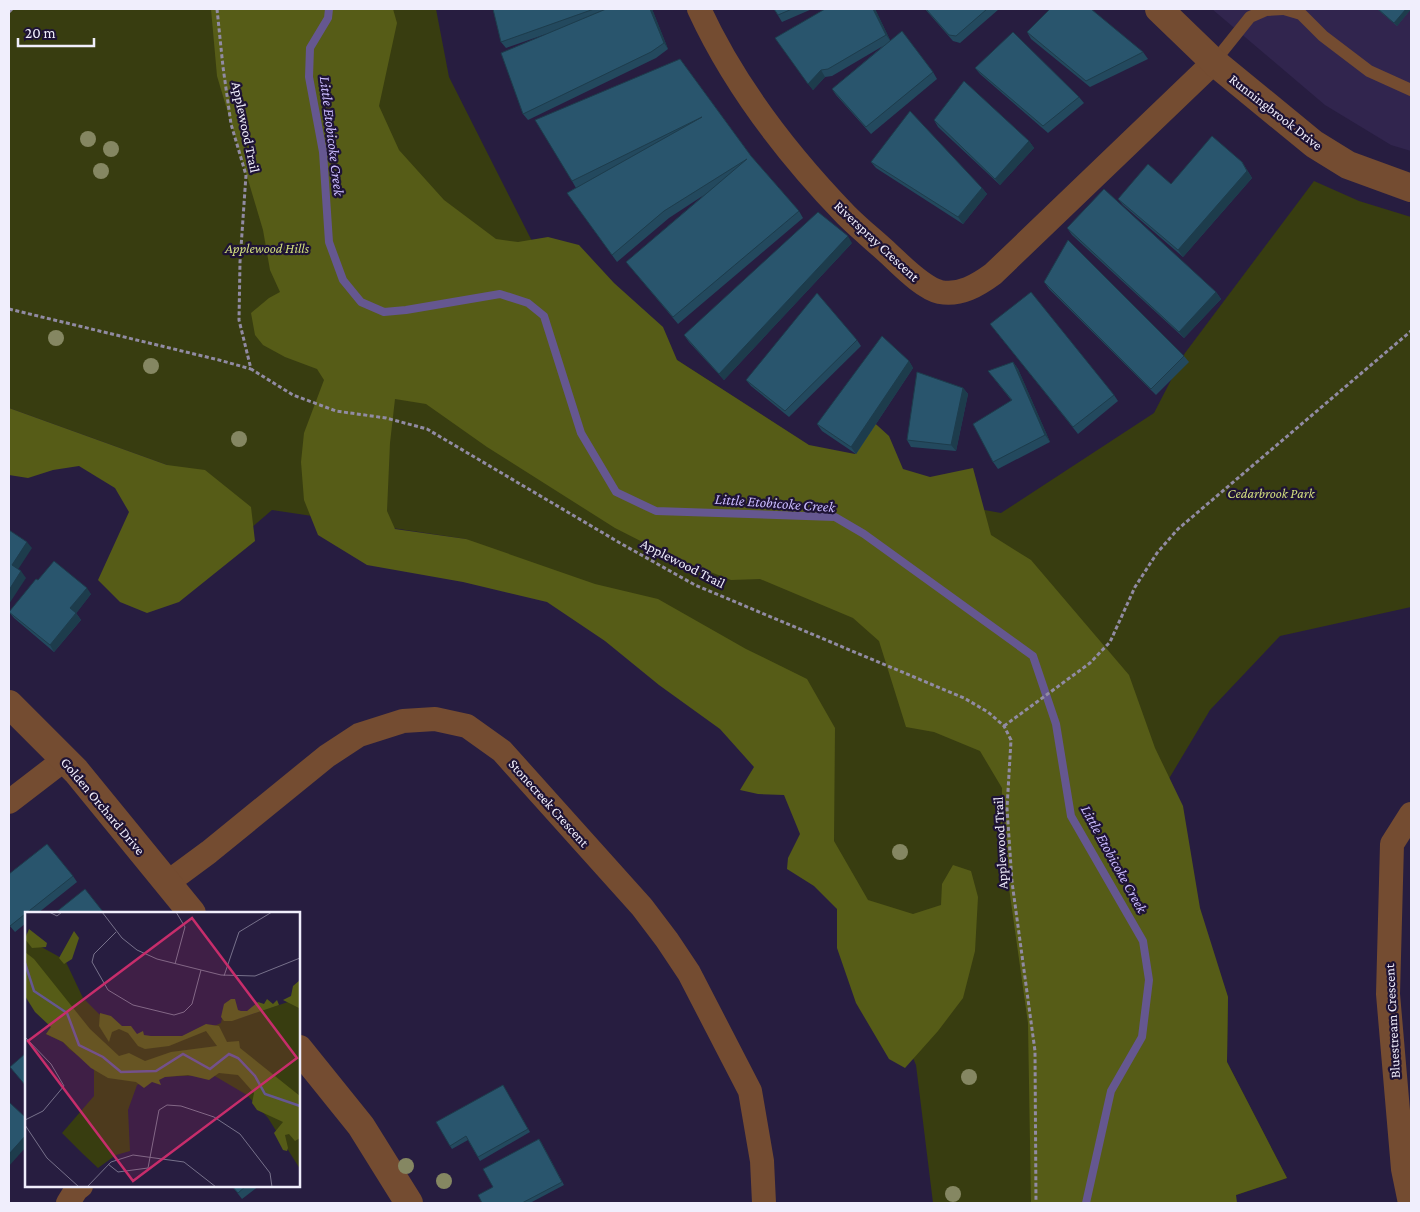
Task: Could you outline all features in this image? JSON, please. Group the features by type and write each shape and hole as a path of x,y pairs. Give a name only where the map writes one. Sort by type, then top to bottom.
{"street":[{"name":"Riverspray Crescent","path":"699,9 741,86 791,154 847,216 917,280 940,292 962,291 978,285 992,274 1214,62"},
{"name":"Runningbrook Drive","path":"1159,9 1214,62 1314,144 1348,165 1411,188"},
{"name":"Golden Orchard Drive","path":"9,704 65,759 191,912"},
{"name":"Stonecreek Crescent","path":"167,883 209,852 327,756 359,734 403,721 434,720 467,726 509,758 642,907 689,973 750,1092 762,1161 764,1203"},
{"path":"9,802 65,759"},
{"name":"Bluestream Crescent","path":"1410,1203 1403,1169 1388,994 1392,844 1411,814"},
{"path":"300,1050 361,1126 409,1203"},
{"path":"68,1203 80,1187"}],"lane":[{"path":"1214,62 1250,17 1266,10 1283,9 1301,14 1323,36 1369,71 1411,90"}],"path":[{"path":"9,12 12,9"},
{"name":"Applewood Trail","path":"217,9 231,124 246,175 240,262 239,320 251,369 293,395 315,404 336,411 386,418 427,429 695,585 964,698 988,712 1004,726 1011,740 1007,808 1012,882 1036,1051 1036,1203"},
{"path":"9,309 251,369"},
{"path":"1004,726 1090,663 1110,642 1135,587 1157,553 1178,529 1411,331"}],"shaded area":[{"path":"1212,9 1411,9 1411,151 1391,145 1325,105"}],"green space":[{"name":"Applewood Hills","path":"9,9 436,9 449,77 538,253 677,360 879,491 1001,513 1154,413 1185,353 1314,181 1359,201 1411,217 1411,607 1280,636 1210,710 1158,797 1228,997 1227,1062 1287,1178 1236,1195 1235,1203 933,1203 916,1065 829,862 760,721 466,539 272,510 199,573 167,465 9,408"},
{"path":"211,9 393,9 397,23 379,106 399,150 444,200 496,239 518,242 548,237 579,245 614,283 663,327 677,360 809,445 855,454 868,417 889,436 903,469 930,477 973,468 991,535 1031,560 1129,675 1155,748 1183,806 1200,908 1228,997 1227,1062 1287,1178 1236,1195 1237,1203 1031,1203 1028,1023 1001,831 1002,788 980,751 934,732 906,727 879,641 853,618 760,579 731,580 672,557 615,528 487,447 426,404 395,399 390,443 387,511 395,529 466,539 595,584 658,599 746,649 807,679 835,728 834,841 868,900 913,914 941,905 942,884 953,865 971,871 978,897 975,951 963,998 938,1031 905,1068 889,1059 856,1003 837,948 837,909 814,886 787,869 788,858 800,834 784,795 758,794 740,790 754,767 720,729 659,685 605,641 547,602 463,582 367,565 318,535 304,500 301,462 304,433 324,380 317,369 285,357 263,345 255,335 251,313 269,298 280,292 270,270 263,230 217,76"},
{"path":"9,408 167,465 205,470 251,507 255,541 179,602 147,613 120,602 98,580 129,512 115,488 79,466 53,470 28,478 9,475"}],"building":[{"path":"493,9 594,9 501,42"},
{"path":"606,9 650,9 664,43 651,52 523,114 501,53"},
{"path":"774,9 792,9 778,15"},
{"path":"825,9 873,9 886,35 828,69 821,70 808,84 775,38"},
{"path":"926,9 987,9 956,36 949,35"},
{"path":"1050,9 1091,9 1143,52 1086,81 1027,32"},
{"path":"1378,9 1406,9 1394,23"},
{"path":"902,31 933,72 866,127 832,89"},
{"path":"1013,32 1079,97 1043,126 975,68"},
{"path":"680,59 751,156 799,211 673,317 626,262 747,159 664,211 612,255 567,193 702,117 572,181 535,120"},
{"path":"964,81 1029,141 995,179 934,120"},
{"path":"910,111 982,188 958,217 871,162"},
{"path":"1212,136 1242,162 1247,171 1178,250 1118,199 1148,164 1171,184"},
{"path":"1104,189 1216,292 1179,332 1067,228"},
{"path":"818,212 848,236 719,374 684,335"},
{"path":"1068,240 1184,356 1151,389 1044,282"},
{"path":"1031,292 1114,395 1073,427 990,324"},
{"path":"817,293 857,340 785,411 746,380"},
{"path":"882,336 909,361 851,447 817,424"},
{"path":"1013,362 1045,435 993,462 973,424 1012,400 988,371"},
{"path":"917,372 963,388 951,445 907,440"},
{"path":"9,530 27,542 12,565 21,571 9,590"},
{"path":"54,561 87,588 70,608 76,613 50,645 9,612 36,579 38,580"},
{"path":"47,844 73,876 28,912 25,912 25,914 10,926 9,874"},
{"path":"85,889 103,912 56,912"},
{"path":"25,1054 25,1085 10,1067"},
{"path":"503,1085 528,1129 478,1157 466,1136 450,1146 436,1122"},
{"path":"9,1102 25,1117 25,1136 9,1154"},
{"path":"539,1139 562,1182 522,1203 482,1203 478,1195 493,1187 483,1169"},
{"path":"233,1187 245,1187 238,1193"}],"waterway":[{"name":"Little Etobicoke Creek","path":"329,9 328,18 310,48 309,77 323,152 329,242 343,280 361,302 384,312 500,294 528,303 544,316 581,433 616,492 656,511 835,517 864,534 1033,656 1056,724 1071,816 1143,941 1149,980 1142,1037 1111,1091 1086,1203"}],"park label":[{"name":"Cedarbrook Park","path":"1271,493"}]}
